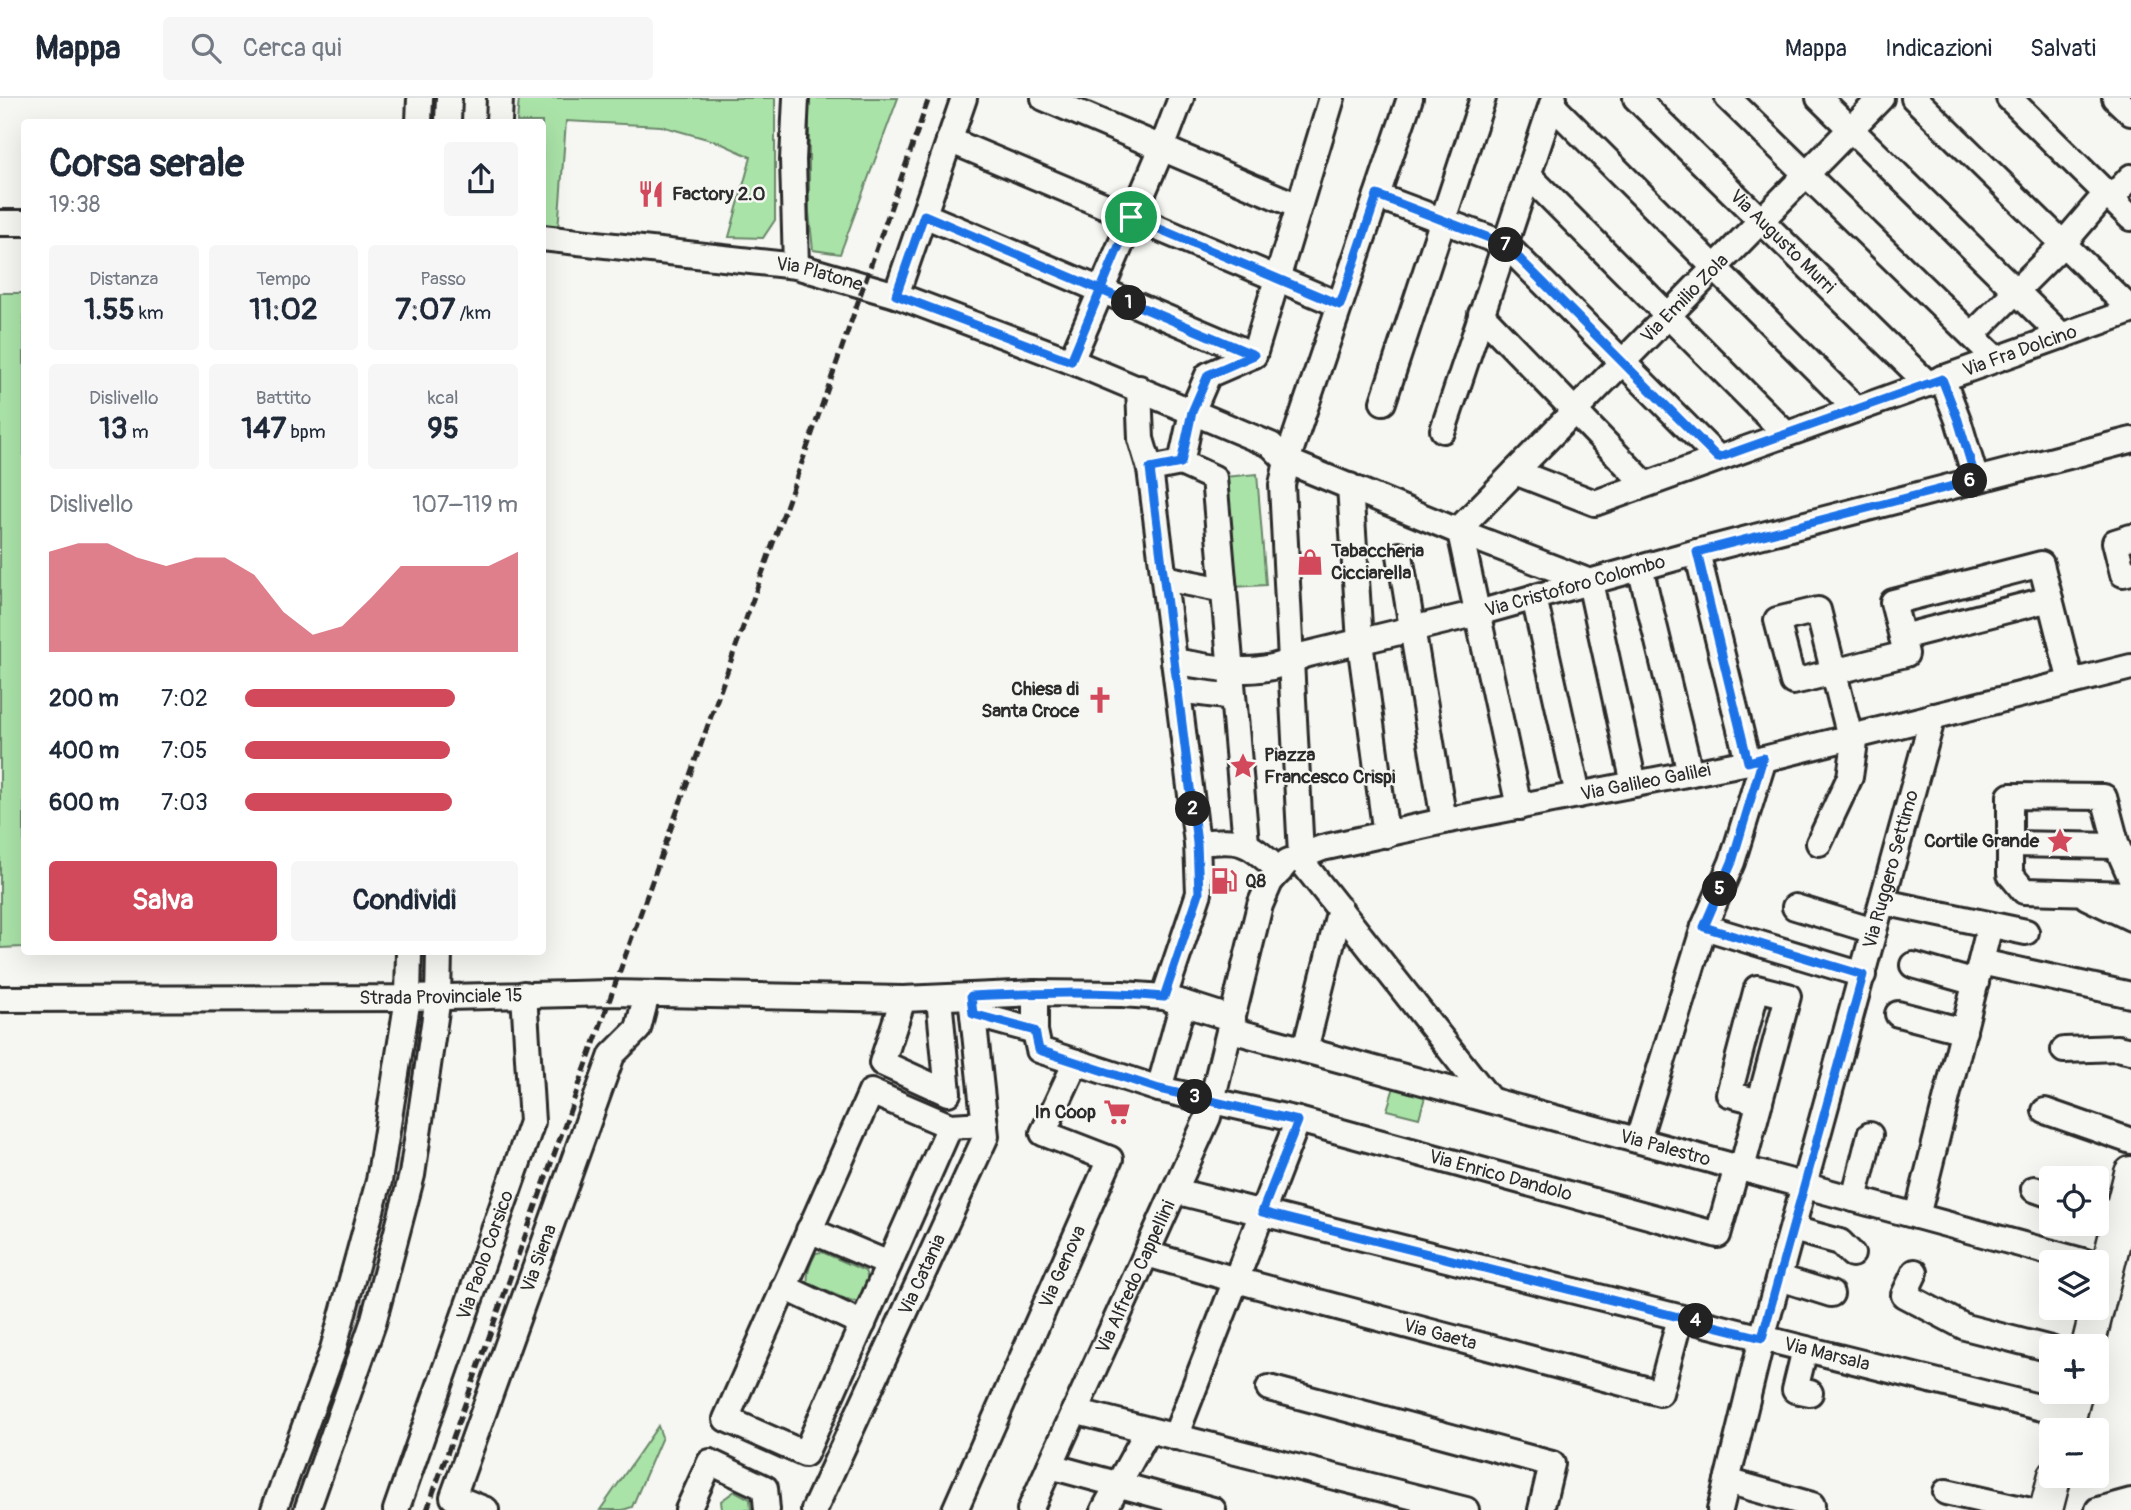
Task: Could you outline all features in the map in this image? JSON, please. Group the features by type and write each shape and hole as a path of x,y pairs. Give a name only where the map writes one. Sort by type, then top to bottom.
{"main road":[{"path":"2103,1250 2131,1173"},
{"path":"2046,1510 2052,1488"}],"street":[{"path":"419,119 421,98"},
{"path":"448,119 449,98"},
{"path":"499,98 499,119"},
{"path":"796,98 793,160 796,266"},
{"path":"896,295 964,98"},
{"path":"1044,98 1298,206"},
{"path":"1071,361 1163,148 1181,98"},
{"path":"1181,463 1194,408 1208,375 1254,355 1332,98"},
{"path":"1410,98 1340,305 1294,457 1282,485 1298,659 1310,857 1340,909 1490,1100"},
{"path":"1382,402 1482,98"},
{"name":"Via Augusto Murri","path":"1636,98 1935,381"},
{"path":"1728,98 1996,359"},
{"path":"1819,98 2062,336"},
{"name":"Via Emilio Zola","path":"1459,531 1881,98"},
{"path":"1914,98 2131,311"},
{"path":"2009,98 2131,218"},
{"path":"2115,98 2131,113"},
{"path":"1443,430 1553,102 1856,409"},
{"path":"949,140 1340,305"},
{"path":"1528,174 1786,434"},
{"path":"1972,335 2063,244 2099,202 2117,192 2131,177"},
{"path":"1377,195 1505,244 1718,458"},
{"path":"924,215 1254,355"},
{"path":"0,223 21,223"},
{"name":"Via Platone","path":"546,238 796,266 896,295 1194,408 1350,486 1590,582"},
{"name":"Via Fra Dolcino","path":"1515,472 1595,503 2131,311"},
{"path":"1481,314 1645,484"},
{"path":"1935,381 1958,420 1976,480"},
{"path":"1131,385 1141,439 1150,469 1197,843 1199,893 1173,1000 1159,1089"},
{"name":"Via Cristoforo Colombo","path":"1174,661 1231,670 1279,667 1298,659 1478,613 1640,567 2131,440"},
{"path":"1150,469 1181,463 1214,478 1246,843"},
{"path":"1350,486 1360,642 1386,835"},
{"path":"1459,531 1519,807"},
{"path":"2127,573 2115,542 2131,537"},
{"path":"1637,1140 1704,927 1732,862 1756,760 1697,552"},
{"path":"1400,555 1444,821"},
{"path":"1819,843 1850,777 1853,736 1833,672 1818,610 1777,620 1793,682 1833,672 1906,654 1893,602 2041,564 2071,682"},
{"path":"1640,567 1690,773"},
{"path":"1164,578 1224,590"},
{"path":"1590,582 1634,784"},
{"path":"1534,597 1578,795"},
{"path":"1902,637 2050,599"},
{"name":"Via Galileo Galilei","path":"1310,857 1444,821 1756,760 2131,667"},
{"path":"1178,690 1233,697"},
{"name":"Via Ruggero Settimo","path":"1720,1510 1762,1338 1933,716"},
{"path":"2131,878 2117,846 2104,797 2010,796 2010,874 2024,891 2131,894"},
{"path":"1197,843 1246,843 1280,871 1287,862 1310,857"},
{"path":"2010,844 2117,846"},
{"name":"Via Alfredo Cappellini","path":"1030,1510 1147,1254 1213,1101 1234,1031 1260,905 1270,882 1280,871"},
{"path":"2077,892 2131,918"},
{"path":"1883,902 2026,932"},
{"path":"1795,907 1874,931"},
{"path":"1305,1050 1340,909"},
{"path":"1917,1216 1990,925"},
{"path":"1704,927 1863,975"},
{"path":"274,1510 332,1353 379,1181 408,998 409,955"},
{"path":"307,1510 373,1323 412,1175 438,997 439,955"},
{"path":"1913,965 2131,995"},
{"path":"1740,1168 1760,1102 1729,1094 1758,988 1788,996"},
{"path":"973,1013 1035,1031 1035,993"},
{"name":"Via Palestro","path":"1035,993 1122,993 1173,1000 1234,1031 2042,1250"},
{"name":"Strada Provinciale 15","path":"0,999 408,998 524,994 940,998 973,1013 1035,993"},
{"name":"Via Paolo Corsico","path":"396,1510 532,1122 524,994"},
{"name":"Via Siena","path":"486,1510 453,1497 612,1055 638,1029 647,994"},
{"path":"892,999 882,1063 948,1093 940,998"},
{"name":"Via Catania","path":"814,1510 986,1136 973,1013"},
{"path":"1898,1014 1964,1031"},
{"name":"Via Enrico Dandolo","path":"1035,1031 1039,1050 1159,1089 1298,1121 1718,1236 1740,1168"},
{"path":"2064,1050 2118,1048 2131,1051"},
{"name":"Via Genova","path":"955,1510 1110,1159 1043,1133 1076,1062"},
{"path":"950,1126 805,1454 726,1419 871,1091 950,1126 985,1124"},
{"path":"2045,1111 2131,1141"},
{"path":"1175,1437 1298,1121"},
{"path":"1854,1199 1870,1135"},
{"name":"Via Marsala","path":"1175,1191 1805,1349 2071,1412"},
{"path":"1793,1229 1840,1242 1852,1254"},
{"path":"809,1230 889,1264"},
{"name":"Via Gaeta","path":"1147,1254 1660,1394 1681,1318"},
{"path":"1915,1272 1904,1295 1965,1327 2039,1346"},
{"path":"1780,1279 1832,1294"},
{"path":"784,1287 863,1324"},
{"path":"1805,1349 1795,1390 1810,1393"},
{"path":"1269,1388 1552,1464 1541,1510"},
{"path":"1074,1411 1466,1510"},
{"path":"1104,1510 1148,1430"},
{"path":"688,1510 710,1462 765,1488 767,1510"},
{"path":"1049,1466 1213,1510"},
{"path":"1727,1481 1812,1505"},
{"path":"1946,1492 2026,1510"},
{"path":"2098,1510 2131,1501"}],"green space":[{"path":"519,98 775,98 775,220 763,238 729,237 751,157 718,142 661,126 566,121 558,230 546,228 546,119 517,119"},
{"path":"809,98 898,98 840,254 813,250 809,212"},
{"path":"0,293 21,293 21,947 0,948"},
{"path":"1257,474 1266,585 1233,587 1224,477"},
{"path":"1394,1087 1425,1097 1419,1118 1387,1110"},
{"path":"822,1252 865,1271 869,1281 857,1302 808,1283 812,1260 816,1253"},
{"path":"658,1426 662,1437 632,1507 623,1510 600,1510"},
{"path":"735,1491 750,1499 751,1510 722,1510 721,1501"}],"tunnel":[{"path":"433,119 434,98"},
{"path":"291,1510 356,1329 382,1238 410,1094 423,955"}],"railway":[{"path":"427,1510 806,451 929,98"}],"place":[{"name":"Factory 2.0","path":"651,194"},
{"name":"Tabaccheria Cicciarella","path":"1310,562"},
{"name":"Chiesa di Santa Croce","path":"1100,700"},
{"name":"Piazza Francesco Crispi","path":"1243,766"},
{"name":"Cortile Grande","path":"2060,841"},
{"name":"Q8","path":"1224,881"},
{"name":"In Coop","path":"1117,1112"}],"route":[{"path":"1131,217 1101,290 1071,361 896,295 924,215 1101,290 1254,355 1208,375 1192,412 1181,463 1150,469 1197,843 1199,893 1164,997 1122,993 971,996 973,1014 1035,1031 1039,1050 1159,1089 1298,1121 1262,1212 1762,1338 1863,975 1704,927 1732,862 1763,758 1748,762 1697,552 1976,480 1942,379 1718,458 1505,244 1377,195 1340,305 1131,217"}]}
